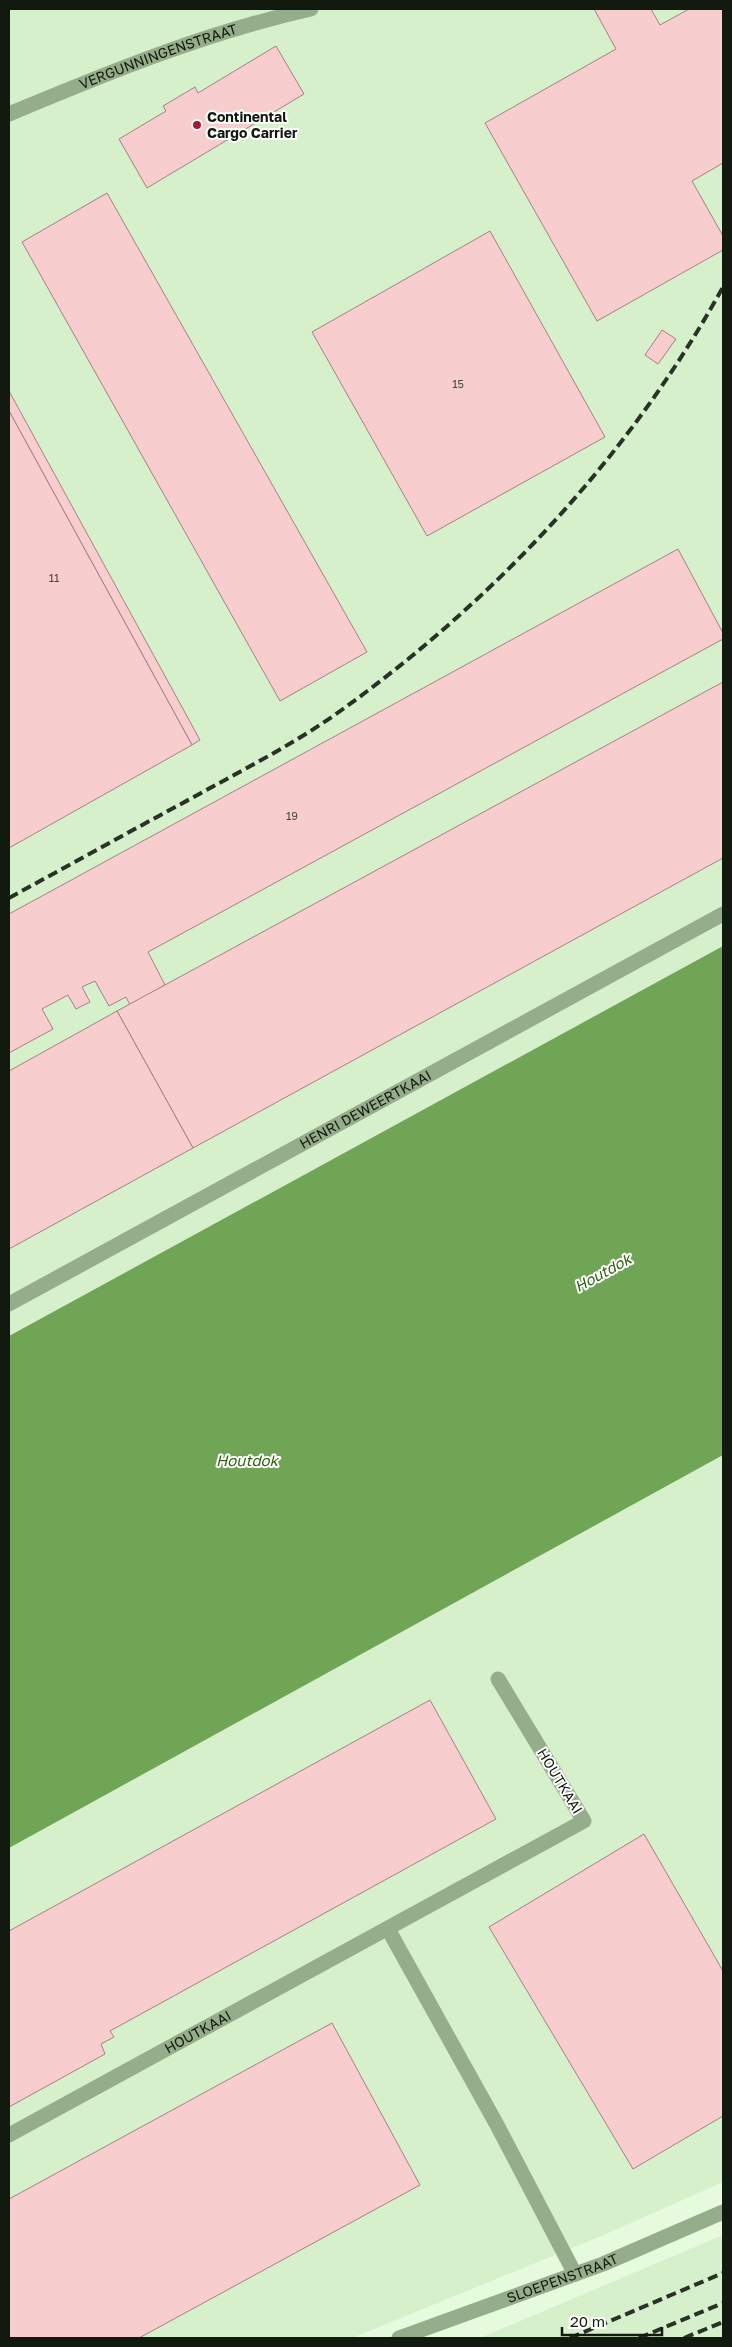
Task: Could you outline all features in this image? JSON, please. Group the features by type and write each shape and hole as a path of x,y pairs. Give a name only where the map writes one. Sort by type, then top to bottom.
{"street":[{"name":"VERGUNNINGENSTRAAT","path":"9,114 98,77 181,46 280,16 311,9"},
{"name":"HENRI DEWEERTKAAI","path":"9,1304 723,914"},
{"name":"HOUTKAAI","path":"9,2135 584,1820 498,1679"},
{"path":"388,1929 497,2125 575,2274"},
{"name":"SLOEPENSTRAAT","path":"399,2338 603,2264 723,2212"}],"shaded area":[{"path":"9,9 723,9 723,946 9,1336"},
{"path":"723,1455 723,2182 606,2234 352,2338 9,2338 9,1848"},
{"path":"723,2235 723,2338 480,2338"}],"water":[{"name":"Houtdok","path":"723,946 723,1455 9,1848 9,1336"}],"building":[{"path":"594,9 651,9 660,25 689,9 723,9 723,163 692,181 723,236 723,250 597,321 485,123 616,49"},
{"name":"Continental Cargo Carrier","path":"276,46 304,94 147,188 119,139 166,111 163,106 195,87 198,93"},
{"path":"107,193 367,652 280,701 22,242"},
{"path":"490,231 605,437 427,536 312,332"},
{"path":"662,330 676,339 658,364 645,355"},
{"path":"9,391 200,740 192,745 9,411"},
{"path":"9,411 192,745 9,848"},
{"path":"678,549 723,633 723,639 148,952 165,985 130,1005 126,997 109,1006 95,981 82,987 90,1002 76,1009 68,995 42,1009 53,1029 9,1053 9,914"},
{"path":"723,682 723,858 193,1148 117,1011"},
{"path":"117,1011 193,1148 9,1249 9,1071"},
{"path":"430,1700 496,1819 110,2031 114,2037 101,2044 105,2054 9,2107 9,1931"},
{"path":"644,1834 723,1971 723,2116 633,2169 489,1927"},
{"path":"332,2023 420,2185 139,2338 9,2338 9,2199"}],"railway":[{"path":"9,898 309,732 400,666 455,619 557,519 603,464 647,408 687,348 723,287"},
{"path":"570,2338 723,2273"},
{"path":"639,2338 723,2303"},
{"path":"684,2338 723,2322"}],"place":[{"name":"Continental Cargo Carrier","path":"197,125"}]}
